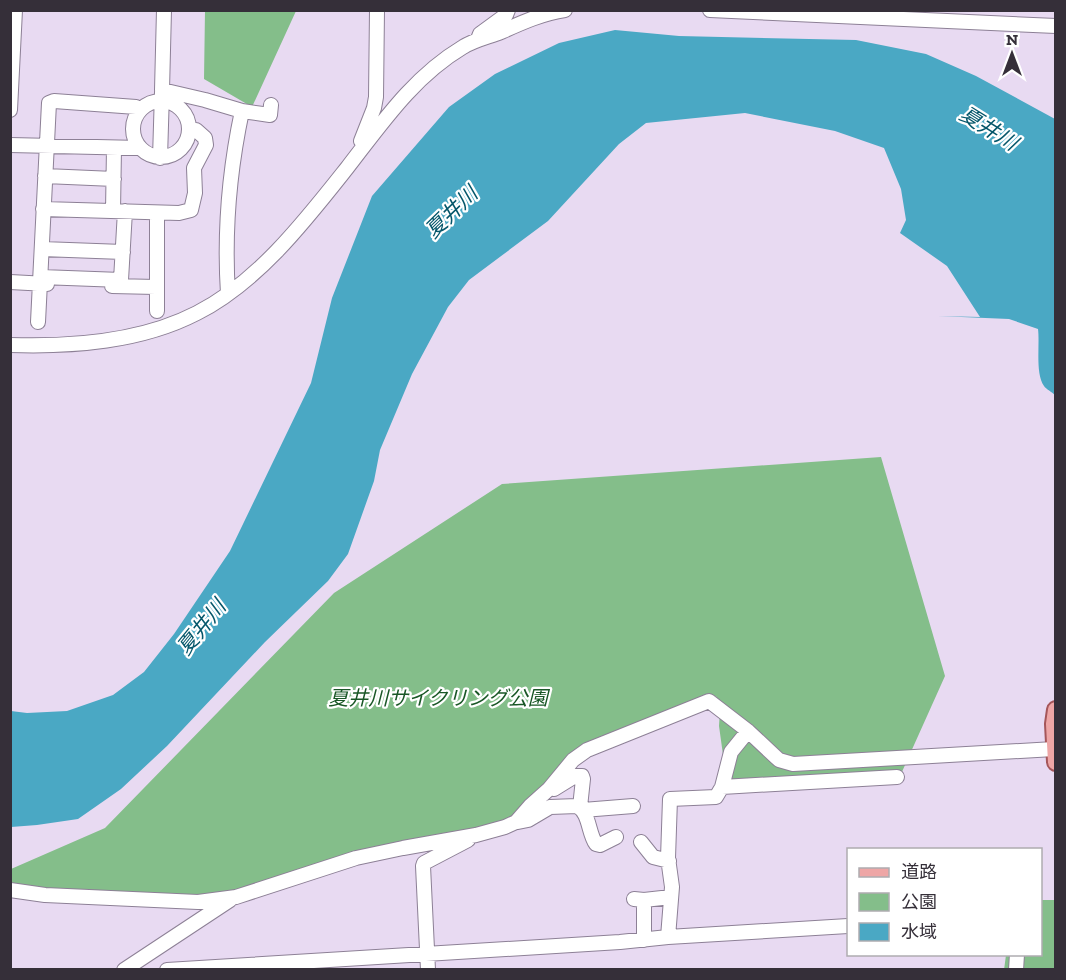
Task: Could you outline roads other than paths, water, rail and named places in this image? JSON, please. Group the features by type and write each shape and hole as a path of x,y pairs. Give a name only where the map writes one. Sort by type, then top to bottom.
{"main road":[{"path":"1055,755 1056,710"}],"street":[{"path":"10,110 15,10"},
{"path":"159,158 165,10"},
{"path":"361,149 363,134 375,104 377,10"},
{"path":"477,41 480,34 506,15 508,10"},
{"path":"10,345 109,340 148,333 197,313 228,294 261,266 293,232 387,115 432,69 464,46 526,21 566,10"},
{"path":"710,10 1056,26"},
{"path":"161,96 181,110 187,119 189,130 183,147 168,157 159,158 140,148 133,133 135,117 140,110 161,96 205,100 242,111 270,115 271,105"},
{"path":"38,322 48,107 51,102 136,106 140,110"},
{"path":"228,294 225,253 227,216 233,152 242,111"},
{"path":"43,209 157,213 179,213 191,210 195,193 194,168 206,145 202,135 196,130 189,130"},
{"path":"10,146 140,148"},
{"path":"10,282 121,280 123,252 114,179 114,148"},
{"path":"45,176 114,179"},
{"path":"157,213 157,311"},
{"path":"42,249 123,252"},
{"path":"40,280 156,287"},
{"path":"516,822 549,789 573,760 587,750 709,701 748,731 779,760 793,764 1055,755"},
{"path":"668,937 672,875 669,861 670,799 716,797 722,787 731,752 748,731"},
{"path":"549,789 575,776 582,776 584,779 581,808 596,844 600,845 616,837"},
{"path":"722,787 897,777"},
{"path":"12,893 198,902 236,897 356,858 476,835 528,820 550,807 633,806"},
{"path":"428,969 424,863 476,835"},
{"path":"641,842 652,857 669,861"},
{"path":"124,969 236,897"},
{"path":"644,940 639,899 671,897"},
{"path":"166,969 847,926"}],"water":[{"name":"夏井川","path":"615,30 679,36 856,40 926,54 976,76 1055,119 1055,395 1045,387 1041,380 1038,329 1009,319 938,316 980,317 947,266 900,233 906,220 901,189 884,148 835,131 745,113 646,123 619,144 548,221 469,280 448,307 412,374 380,450 374,481 348,554 328,581 265,642 167,746 121,789 78,819 11,827 11,711 27,713 67,711 113,695 144,672 174,634 230,551 311,383 332,298 372,196 449,107 495,74 559,43"}],"park label":[{"name":"夏井川サイクリング公園","path":"438,698"}]}
